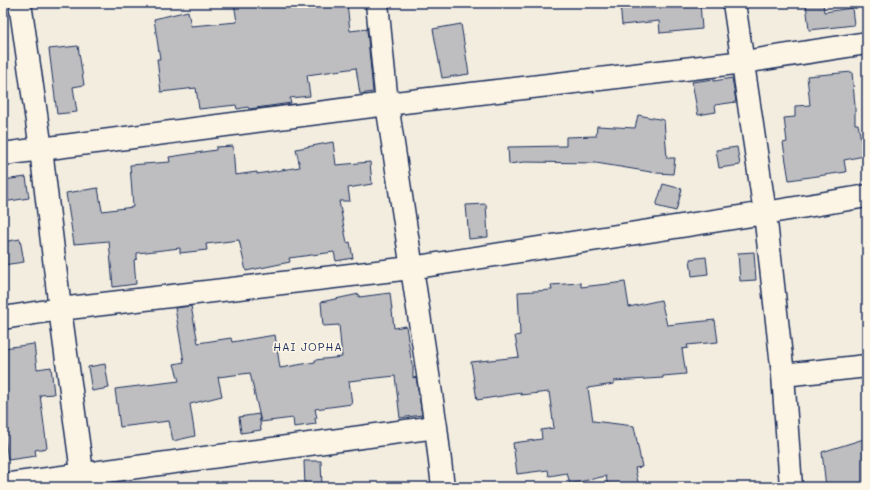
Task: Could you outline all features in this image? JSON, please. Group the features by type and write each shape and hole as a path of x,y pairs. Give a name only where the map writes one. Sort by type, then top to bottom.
{"street":[{"path":"20,3 41,149 60,309 83,480"},
{"path":"377,3 387,104 436,427 443,487"},
{"path":"734,3 744,62 765,213 782,375 791,487"},
{"path":"3,154 387,104 744,62 867,43"},
{"path":"3,318 60,309 411,268 867,196"},
{"path":"782,375 867,366"},
{"path":"3,485 83,480 436,427"}],"building":[{"path":"234,3 317,3 318,6 347,3 350,31 367,29 373,92 360,94 356,68 307,75 310,96 290,98 291,103 249,109 248,107 237,109 236,105 199,109 196,88 161,92 157,59 160,59 154,19 188,11 191,26 237,22"},
{"path":"620,3 700,3 702,29 660,33 659,21 622,25"},
{"path":"806,3 823,3 824,12 852,8 854,25 809,30"},
{"path":"461,24 469,74 442,78 433,29"},
{"path":"78,46 84,85 73,87 77,112 57,114 49,49"},
{"path":"852,72 855,124 858,124 864,156 844,160 846,172 789,180 783,143 787,142 784,118 795,117 795,106 810,105 807,76"},
{"path":"732,78 736,102 715,105 716,112 698,115 692,82"},
{"path":"638,115 664,120 667,158 675,158 673,174 657,173 596,163 524,162 509,164 508,147 566,146 566,137 596,136 597,126 635,128"},
{"path":"333,142 336,165 370,162 372,184 348,188 350,201 339,201 347,243 350,242 353,258 336,261 334,252 289,258 290,262 246,271 239,240 206,244 207,250 180,253 180,248 137,253 137,259 134,260 136,284 113,287 109,241 74,244 66,193 98,188 102,211 133,207 130,165 170,162 169,157 216,150 216,147 233,146 235,175 257,172 257,174 300,167 296,149"},
{"path":"737,147 740,165 719,168 716,150"},
{"path":"26,177 29,198 3,202 3,180"},
{"path":"663,184 682,189 676,211 656,206"},
{"path":"486,204 488,237 469,239 466,205"},
{"path":"20,239 24,262 3,265 3,242"},
{"path":"754,252 756,280 740,281 738,253"},
{"path":"706,257 708,274 692,276 690,259"},
{"path":"625,282 629,307 661,300 667,325 715,320 718,342 687,345 688,348 682,349 686,374 663,376 663,378 614,381 614,384 588,388 593,421 634,426 642,467 635,468 639,487 608,487 606,476 570,484 567,473 549,476 548,470 517,474 513,443 542,439 541,430 554,428 549,392 521,395 521,393 477,400 471,362 519,357 515,336 520,335 518,292 552,290 551,285 581,283 581,287"},
{"path":"390,293 394,328 406,326 413,365 413,378 416,377 422,415 400,418 395,376 349,381 352,404 315,409 317,418 315,418 316,424 294,427 293,418 261,422 250,373 218,377 222,396 190,404 195,436 173,441 169,421 120,427 115,389 179,381 174,364 184,362 175,308 191,306 198,343 231,338 232,342 275,335 280,368 315,362 315,360 342,357 339,325 323,326 321,302 359,294 359,297"},
{"path":"34,344 37,369 51,367 54,394 40,395 47,448 35,450 36,456 8,460 3,424 3,348"},
{"path":"105,364 109,388 92,391 88,367"},
{"path":"259,414 261,430 241,433 239,417"},
{"path":"867,438 867,483 826,487 822,452"},
{"path":"304,461 321,461 322,487 305,487"}],"district":[{"name":"HAI JOPHA","path":"308,347"}]}
